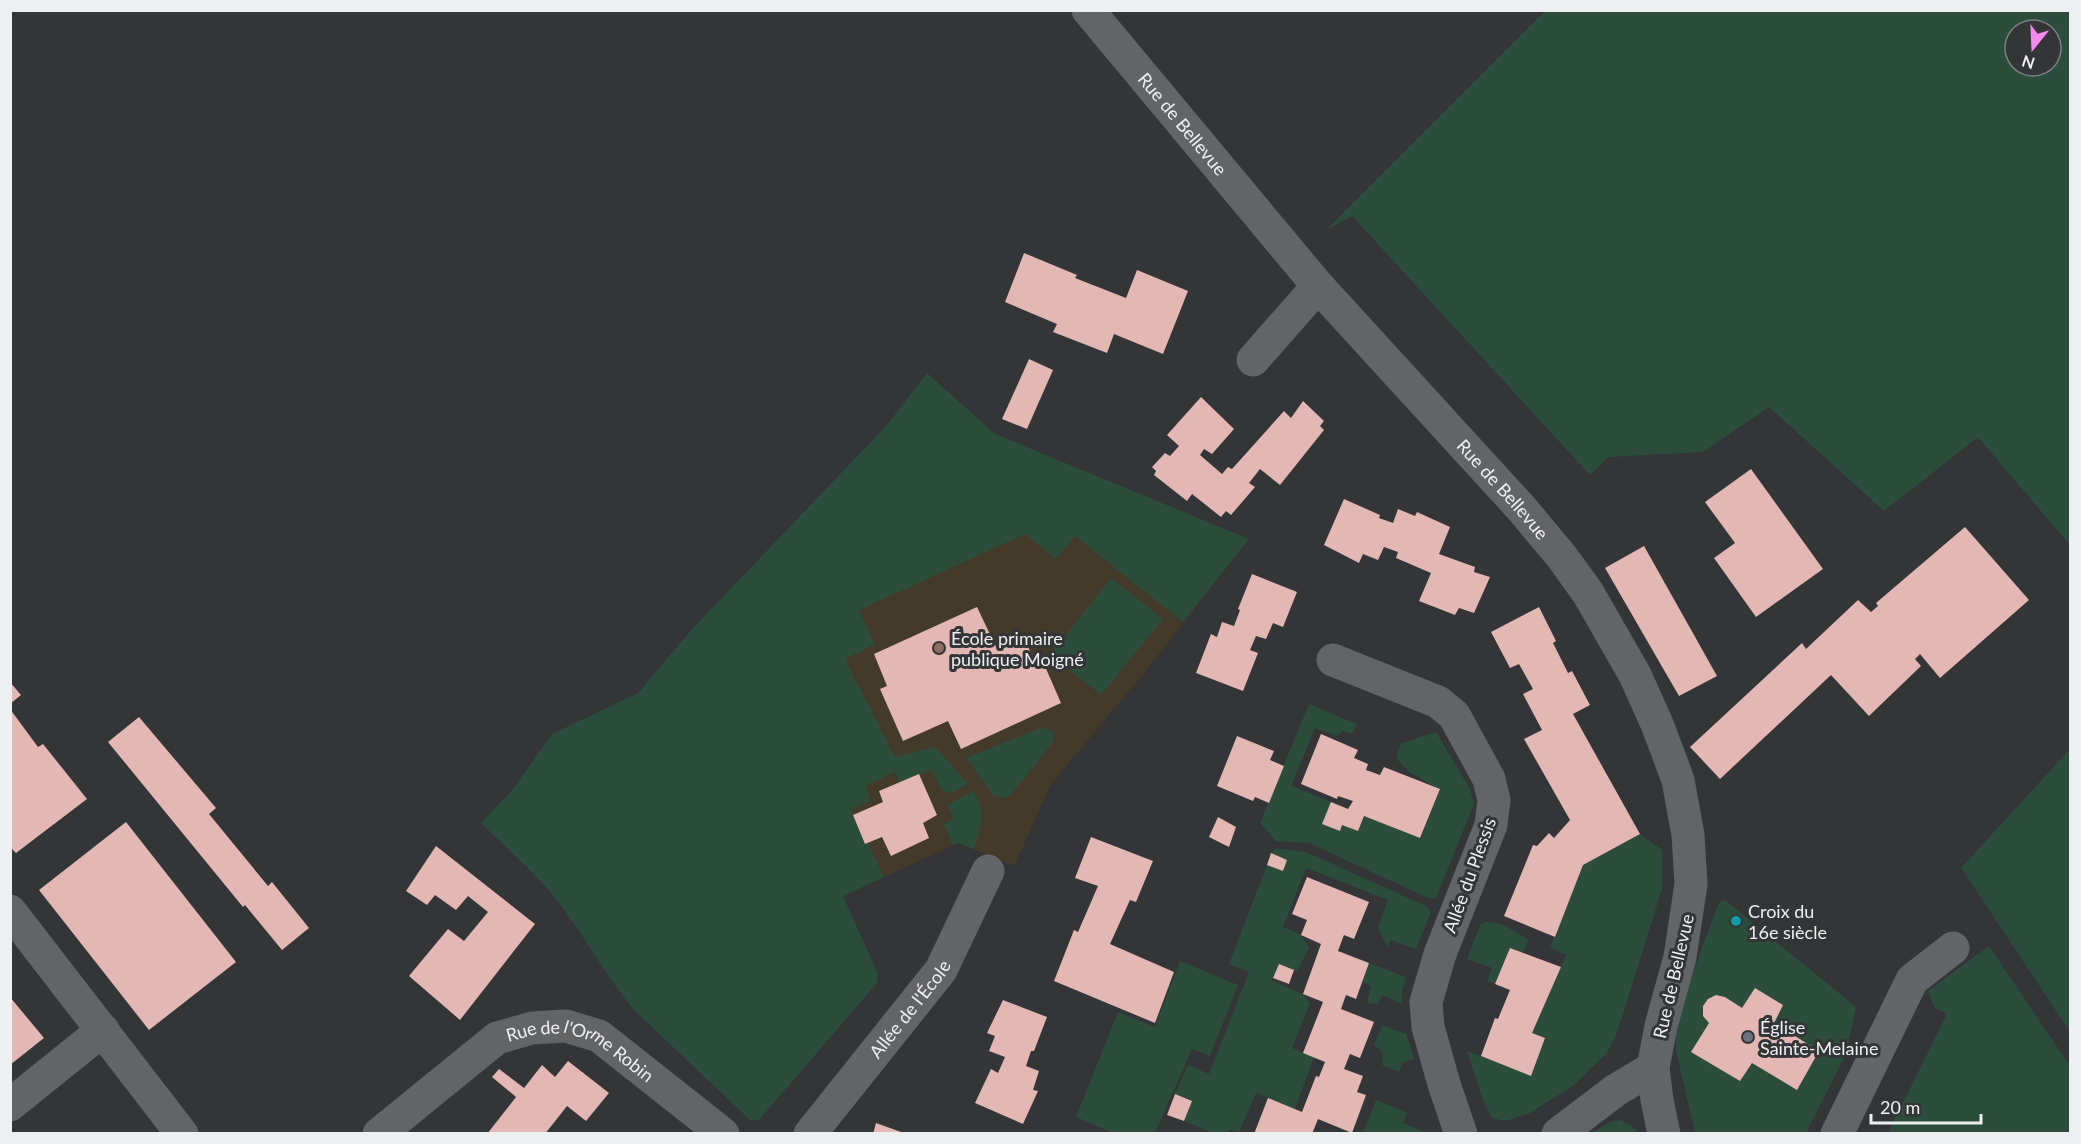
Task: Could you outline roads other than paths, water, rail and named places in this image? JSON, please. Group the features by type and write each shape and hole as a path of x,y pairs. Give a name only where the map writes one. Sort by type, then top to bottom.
{"street":[{"name":"Rue de Bellevue","path":"1088,10 1318,286 1522,509 1562,557 1587,593 1635,675 1678,780 1688,835 1691,884 1680,957 1660,1026 1653,1068 1664,1134"},
{"path":"1253,360 1318,286"},
{"name":"Allée du Plessis","path":"1333,660 1438,702 1454,715 1489,779 1494,800 1491,825 1440,954 1426,1002 1428,1027 1461,1134"},
{"name":"Allée de l'École","path":"810,1134 941,970 988,871"},
{"path":"10,911 182,1134"},
{"path":"1837,1134 1912,980 1953,948"},
{"name":"Rue de l'Orme Robin","path":"379,1134 497,1038 532,1028 566,1026 599,1036 723,1134"},
{"path":"10,1105 103,1030"},
{"path":"1558,1134 1616,1090 1653,1068"}],"place":[{"name":"École primaire publique Moigné","path":"939,648"},
{"name":"Croix du 16e siècle","path":"1736,921"},
{"name":"Église Sainte-Melaine","path":"1748,1037"}]}
